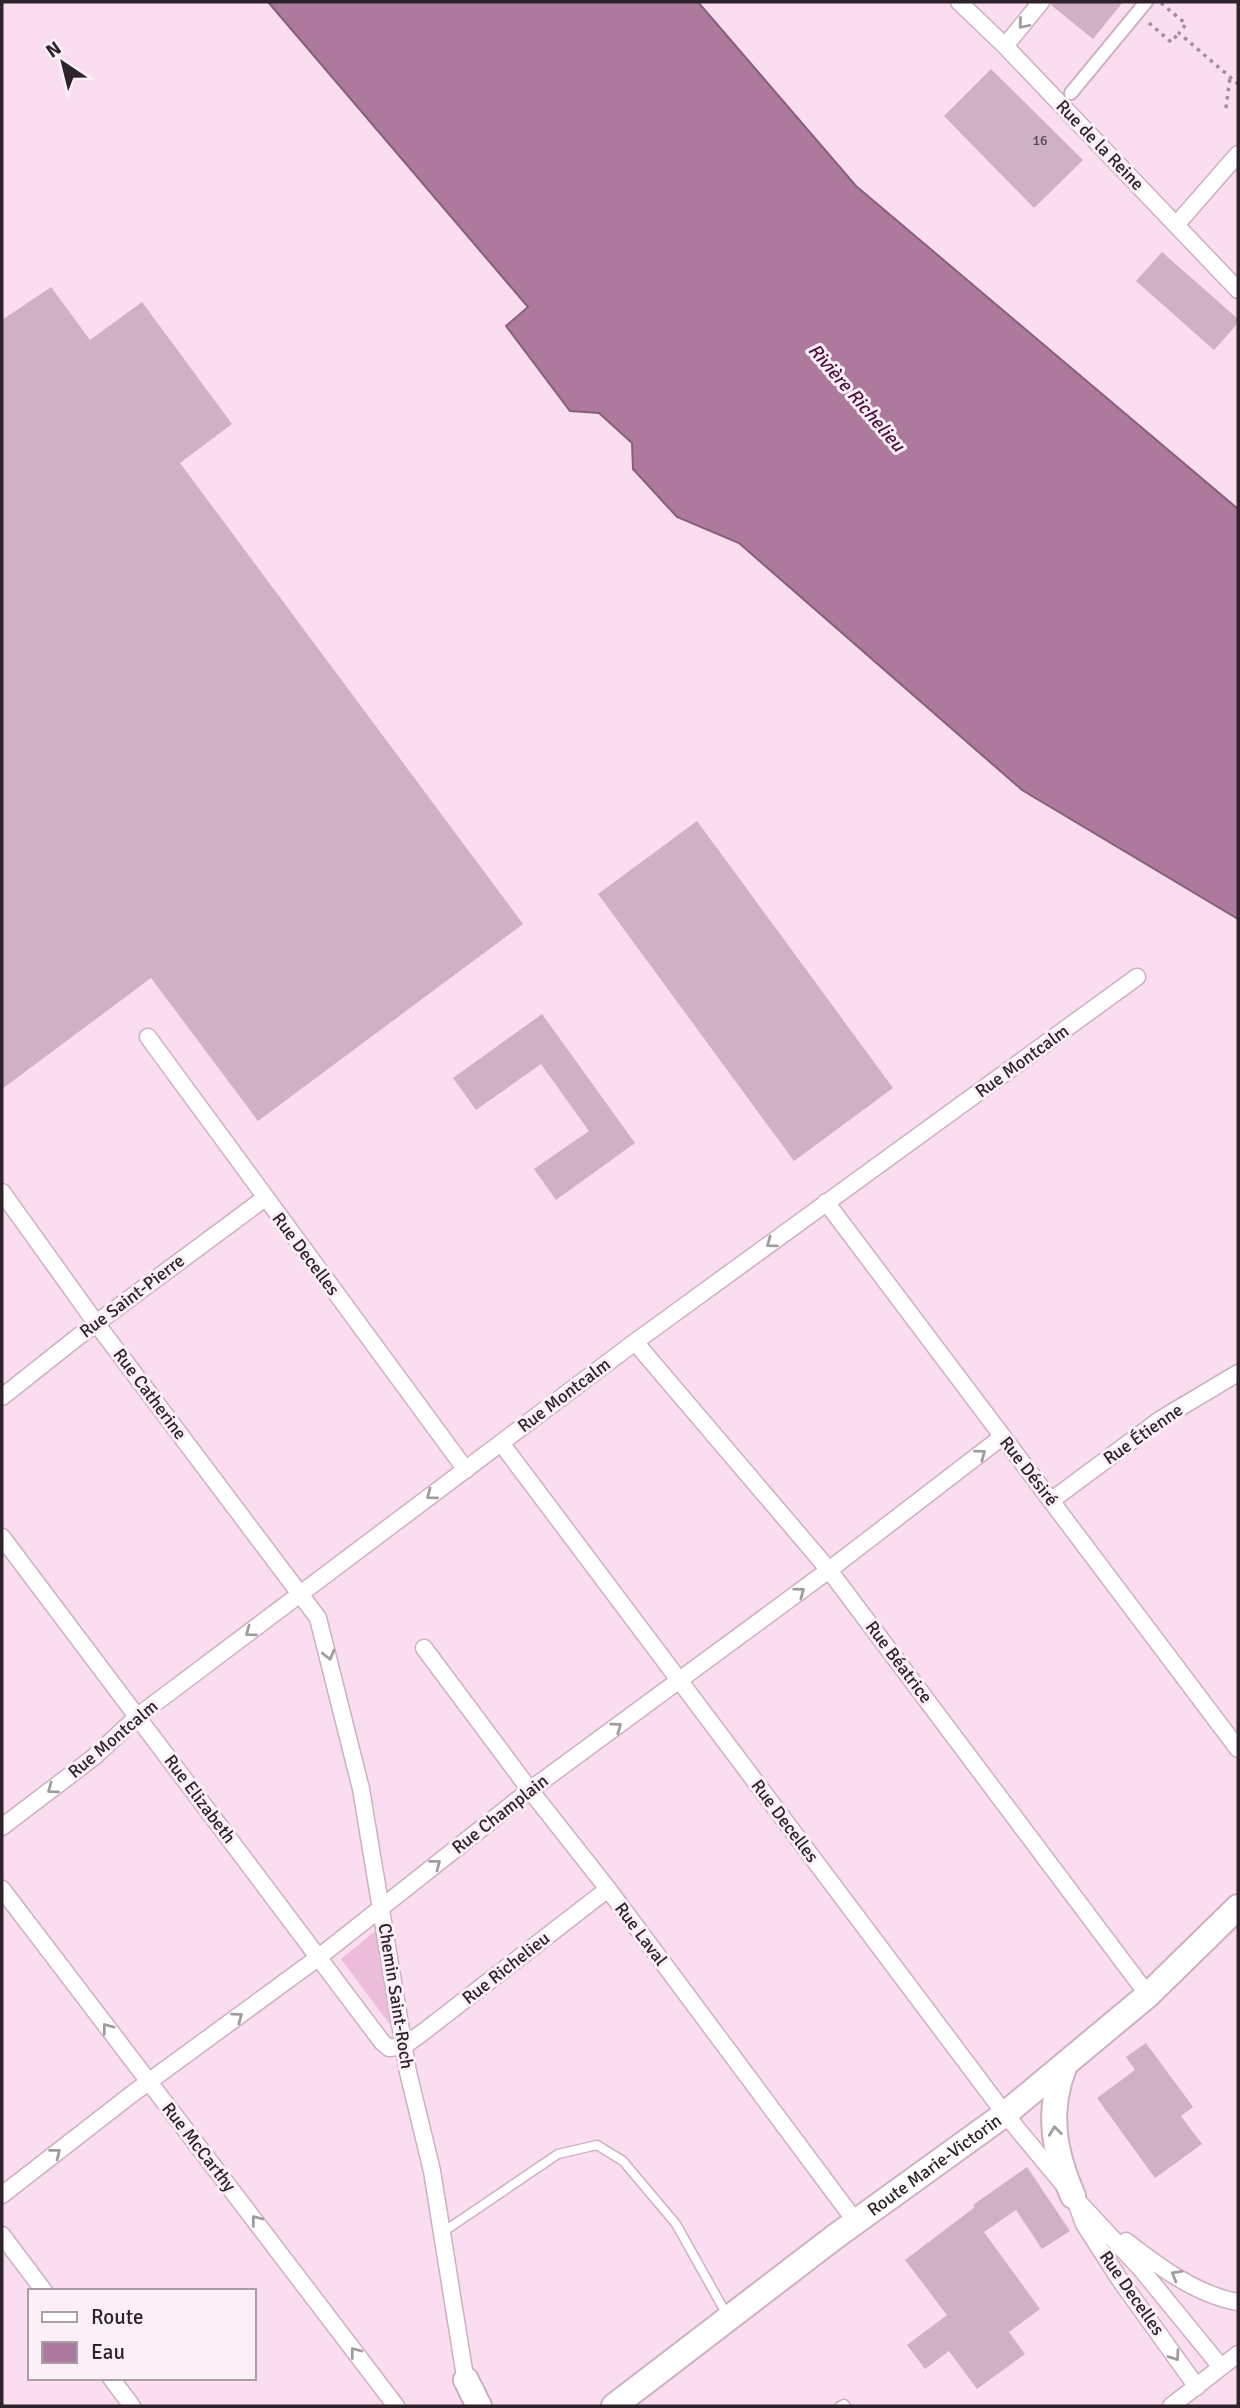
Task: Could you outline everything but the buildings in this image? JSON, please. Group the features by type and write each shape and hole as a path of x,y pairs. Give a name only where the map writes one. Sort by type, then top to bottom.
{"main road":[{"name":"Route Marie-Victorin","path":"614,2406 856,2222 1005,2114 1148,1995 1238,1907"},
{"path":"1065,2065 1055,2088 1054,2125 1061,2169 1073,2196"},
{"path":"467,2380 479,2406"}],"street":[{"name":"Rue de la Reine","path":"959,2 1005,46 1238,290"},
{"path":"1005,46 1041,2"},
{"path":"1071,93 1146,2"},
{"path":"1176,225 1238,154"},
{"name":"Rue Montcalm","path":"2,1827 83,1765 138,1716 500,1443 1137,977"},
{"name":"Rue Decelles","path":"148,1037 466,1469"},
{"name":"Rue Catherine","path":"2,1192 96,1323 301,1593"},
{"name":"Rue Saint-Pierre","path":"2,1397 96,1323 265,1198"},
{"name":"Rue Désiré","path":"826,1202 1237,1743"},
{"name":"Rue Béatrice","path":"635,1342 829,1570 1148,1995"},
{"name":"Rue Étienne","path":"1052,1500 1152,1426 1237,1377"},
{"name":"Rue Champlain","path":"2,2195 318,1957 530,1790 829,1570 1002,1437"},
{"name":"Rue Decelles","path":"500,1443 1005,2114 1073,2196 1141,2269 1221,2367"},
{"name":"Rue Elizabeth","path":"2,1537 382,2042 389,2048 404,2046"},
{"name":"Chemin Saint-Roch","path":"301,1593 323,1630 361,1789 404,2046 432,2171 469,2406"},
{"name":"Rue Laval","path":"424,1648 856,2222"},
{"name":"Rue McCarthy","path":"2,1889 396,2406"},
{"name":"Rue Richelieu","path":"404,2046 608,1889"},
{"path":"1073,2196 1151,2260 1198,2287 1238,2302"},
{"name":"Rue Decelles","path":"1073,2196 1084,2224 1120,2280 1197,2386"},
{"path":"2,2235 42,2289"},
{"path":"1171,2406 1238,2354"},
{"path":"112,2380 132,2406"}],"lane":[{"path":"442,2232 558,2154 597,2146 623,2161 676,2224 728,2318"}],"path":[{"path":"1136,13 1171,42 1186,24 1160,2"},
{"path":"1179,33 1238,84"},
{"path":"1226,108 1230,77"}],"shaded area":[{"path":"378,1929 394,2030 341,1959"}],"water":[{"name":"Rivière Richelieu","path":"268,2 698,2 856,186 1238,509 1238,919 1022,790 739,543 677,517 633,469 632,443 599,413 570,411 506,326 528,307"}]}
